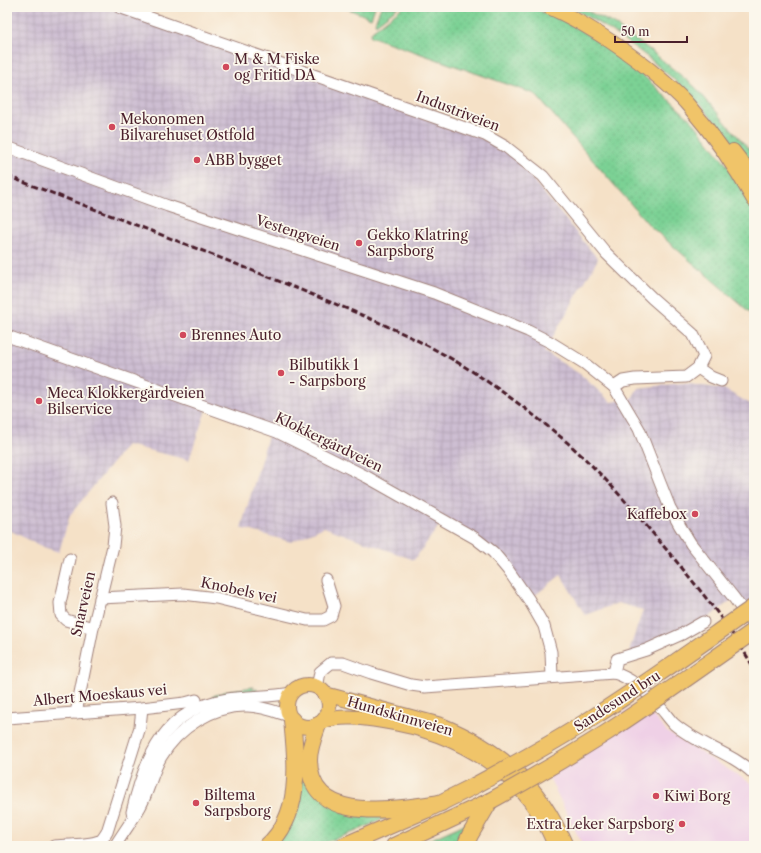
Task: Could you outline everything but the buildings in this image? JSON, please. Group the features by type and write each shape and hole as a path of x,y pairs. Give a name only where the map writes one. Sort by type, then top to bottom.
{"highway":[{"name":"Sandesund bru","path":"343,846 441,803 519,762 584,723 754,607"},
{"name":"Sandesund bru","path":"394,846 490,801 564,759 613,728 754,631"},
{"path":"267,846 278,835 289,814 292,802 295,770 290,718"},
{"path":"320,723 311,748 309,760 310,770 317,787 330,799 346,807 366,810 441,803"},
{"path":"465,846 490,801"}],"main road":[{"path":"549,7 567,15 616,44 666,83 689,107 726,140 754,178"},
{"path":"689,107 722,149 743,180 754,200"},
{"path":"308,685 321,691 329,703 326,717 320,723 309,727 304,727 295,723 290,718 287,706 292,693 299,687 308,685"},
{"name":"Hundskinnveien","path":"321,691 441,725 487,748 513,768 531,787 555,822 566,846"},
{"name":"Hundskinnveien","path":"320,723 340,717 393,723 438,735 468,749 503,773 524,794 540,816 555,846"}],"street":[{"name":"Industriveien","path":"119,7 466,128 485,135 506,147 543,176 606,253 652,298 693,334 704,356 698,368"},
{"name":"Vestengveien","path":"7,147 168,206 434,293 463,304 550,342 584,363 614,387"},
{"name":"Klokkergårdveien","path":"7,336 277,432 367,477 475,538 492,552 508,570 529,600 544,626 551,652 552,677"},
{"path":"721,381 711,377 698,368 686,377 635,378 623,381 614,387 639,429 670,508 680,526 691,544 754,626"},
{"name":"Snarveien","path":"76,712 93,628 113,546 115,526 112,503"},
{"path":"70,559 60,603 60,615 66,620 93,628"},
{"name":"Knobels vei","path":"100,598 184,594 216,598 307,620 323,620 331,616 334,606 326,580"},
{"path":"614,673 617,659 646,650 682,634 703,622"},
{"path":"321,691 320,672 331,663 343,663 411,685 426,687 614,673 630,679 658,704 673,723 694,738 745,766 754,774"},
{"path":"129,825 134,803 151,754 163,735 180,719 202,706 219,701 292,693"},
{"name":"Albert Moeskaus vei","path":"7,718 142,708 185,703 196,700"},
{"path":"115,846 140,807 161,758 173,741 188,727 205,716 238,706 256,706 290,718"},
{"path":"54,846 93,843 100,841 104,837 110,824 140,727 142,708"}],"shaded area":[{"path":"7,7 114,7 506,147 598,259 544,352 580,374 611,402 632,398 638,388 682,383 724,389 754,406 754,626 734,598 703,622 630,654 630,648 643,610 618,603 585,615 561,575 529,600 493,552 441,523 414,560 324,527 291,542 241,528 270,429 207,407 189,460 127,445 70,515 59,552 43,547 7,529"},
{"path":"640,702 667,732 754,785 754,846 583,846 544,767"}],"green space":[{"path":"343,7 375,7 371,18"},
{"path":"381,7 398,7 376,24 375,22"},
{"path":"403,7 531,7 566,22 593,38 631,64 694,123 730,169 754,209 754,316 650,226 535,94 370,36 372,31"},
{"path":"569,7 579,7 612,23 650,50 695,87 754,155 754,172 716,122 672,78 648,57 623,39"},
{"path":"254,687 252,690 257,689 257,694 213,700 213,696 230,690"},
{"path":"301,773 306,773 312,791 397,813 354,832 315,846 276,846"},
{"path":"469,822 459,846 416,846"}],"railway":[{"path":"7,176 220,258 366,317 415,339 462,365 485,380 553,431 604,478 642,520 724,621 754,668"}],"place":[{"name":"M & M Fiske og Fritid DA","path":"226,67"},
{"name":"Mekonomen Bilvarehuset Østfold","path":"112,127"},
{"name":"ABB bygget","path":"197,160"},
{"name":"Gekko Klatring Sarpsborg","path":"359,243"},
{"name":"Brennes Auto","path":"183,335"},
{"name":"Bilbutikk 1 - Sarpsborg","path":"281,373"},
{"name":"Meca Klokkergårdveien Bilservice","path":"39,401"},
{"name":"Kaffebox","path":"695,514"},
{"name":"Kiwi Borg","path":"656,796"},
{"name":"Biltema Sarpsborg","path":"196,803"},
{"name":"Extra Leker Sarpsborg","path":"682,824"}]}
